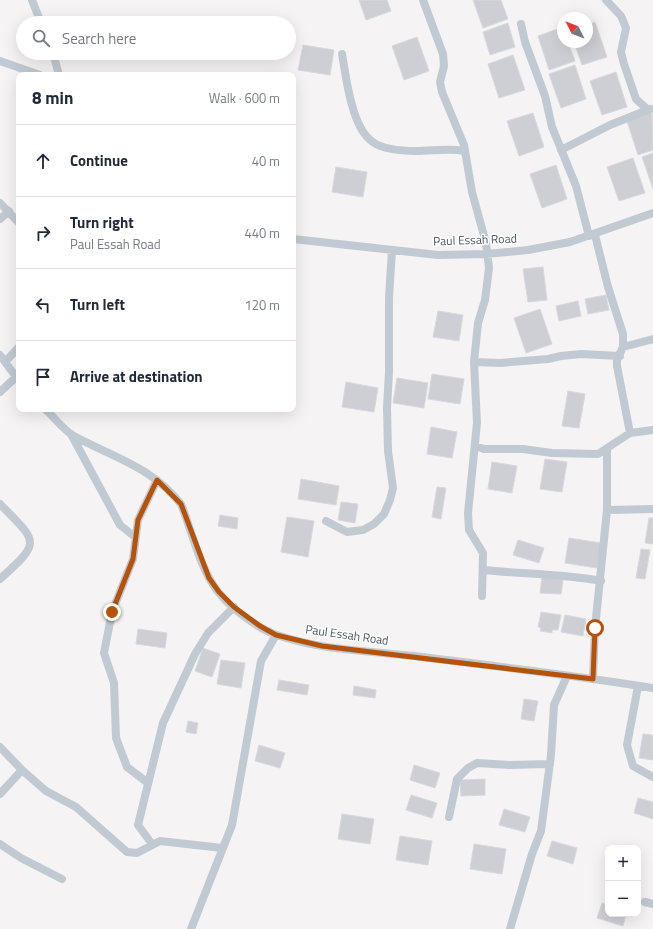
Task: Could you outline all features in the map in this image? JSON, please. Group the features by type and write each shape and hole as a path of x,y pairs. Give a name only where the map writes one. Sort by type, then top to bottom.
{"street":[{"path":"32,0 38,16"},
{"path":"423,0 443,54 444,66 440,82 442,92 464,145 472,192 486,243 488,268 487,283 478,323 474,362 477,423 468,524 469,530 483,553 484,570 482,596"},
{"path":"606,0 621,16 626,28 621,52 636,99 650,109"},
{"path":"521,24 525,42 544,96 552,127 576,186 622,329 623,347 617,360 630,433"},
{"path":"342,54 347,85 357,123 368,139 383,147 400,150 418,151 444,148 465,151"},
{"path":"55,60 59,72"},
{"path":"0,61 31,72"},
{"path":"561,150 610,126 650,109"},
{"path":"0,203 16,220"},
{"path":"0,219 8,211"},
{"name":"Paul Essah Road","path":"296,239 438,255 486,254 528,250 592,236 653,213"},
{"path":"326,521 347,532 363,530 374,524 384,514 393,488 388,451 387,408 389,372 389,298 392,250"},
{"path":"623,347 653,339"},
{"path":"16,349 2,359 16,378"},
{"path":"474,362 548,359 581,354 620,356"},
{"path":"0,392 16,380"},
{"name":"Paul Essah Road","path":"48,412 71,434 124,458 157,480 181,504 209,578 219,592 234,607 260,626 276,635 322,646 593,679 653,688"},
{"path":"475,446 484,449 523,449 552,453 598,454 630,433 653,430"},
{"path":"71,434 120,525 135,537"},
{"path":"593,679 595,628 601,581 607,510 606,450"},
{"path":"148,783 128,768 116,738 114,683 104,653 112,612 133,559 138,520 157,480"},
{"path":"0,504 27,531 30,538 30,547 26,555 0,579"},
{"path":"607,510 653,509"},
{"path":"484,570 538,576 572,576 601,581"},
{"path":"152,844 138,825 163,723 195,654 208,633 234,607"},
{"path":"191,929 232,825 261,660 276,635"},
{"path":"510,929 532,854 541,830 550,764 554,705 567,676"},
{"path":"638,686 627,745 633,766 653,777"},
{"path":"0,747 22,770 46,790 76,807 127,852 137,853 144,851 152,844 160,841 222,848"},
{"path":"449,817 457,779 465,771 477,763 508,765 550,764"},
{"path":"0,794 22,770"},
{"path":"0,844 21,858 62,879"}],"building":[{"path":"359,0 387,0 391,11 366,20"},
{"path":"473,0 501,0 508,19 483,28"},
{"path":"595,22 607,57 582,65 576,48 593,48 593,23"},
{"path":"508,23 515,47 490,55 483,32"},
{"path":"557,29 557,48 570,48 575,61 549,70 538,36"},
{"path":"417,37 429,71 404,80 392,46"},
{"path":"303,45 334,50 330,75 298,70"},
{"path":"513,55 525,90 499,98 488,64"},
{"path":"575,65 586,99 561,108 549,74"},
{"path":"616,72 627,107 602,115 590,81"},
{"path":"652,112 653,150 638,155 627,121"},
{"path":"533,113 544,147 519,156 507,121"},
{"path":"653,153 653,189 642,157"},
{"path":"633,158 645,193 619,201 607,167"},
{"path":"556,165 567,199 542,208 530,174"},
{"path":"336,167 367,172 363,197 332,192"},
{"path":"543,267 547,300 528,302 523,269"},
{"path":"606,295 609,310 588,314 585,299"},
{"path":"578,301 581,316 559,321 556,306"},
{"path":"540,309 552,344 526,353 514,318"},
{"path":"438,311 463,315 459,341 433,337"},
{"path":"432,374 464,379 460,404 428,399"},
{"path":"397,378 428,383 424,408 393,403"},
{"path":"346,382 378,388 374,412 342,407"},
{"path":"568,391 585,394 579,428 562,426"},
{"path":"431,427 457,432 452,458 427,454"},
{"path":"545,459 567,462 562,492 540,489"},
{"path":"492,462 517,466 512,493 488,489"},
{"path":"301,479 339,486 336,505 298,499"},
{"path":"437,487 446,488 441,519 432,517"},
{"path":"341,502 358,504 355,523 338,520"},
{"path":"220,515 238,518 237,529 218,526"},
{"path":"287,517 314,521 308,557 281,552"},
{"path":"649,518 653,518 653,544 645,543"},
{"path":"569,538 601,543 597,568 565,563"},
{"path":"518,540 544,548 539,563 513,555"},
{"path":"641,549 650,550 645,579 636,578"},
{"path":"542,577 563,580 561,594 540,593"},
{"path":"541,612 561,615 558,630 552,630 552,633 540,631 541,628 538,627"},
{"path":"565,615 586,619 583,636 561,632"},
{"path":"138,629 167,633 165,648 136,644"},
{"path":"203,648 220,654 212,677 195,671"},
{"path":"221,660 245,663 241,688 217,684"},
{"path":"279,680 309,685 307,695 277,690"},
{"path":"354,686 376,690 375,698 353,695"},
{"path":"524,699 538,701 534,721 521,719"},
{"path":"188,721 198,723 196,734 186,732"},
{"path":"643,734 653,735 653,760 639,758"},
{"path":"259,745 285,753 280,768 255,761"},
{"path":"414,765 440,773 435,788 410,780"},
{"path":"485,779 485,795 461,796 460,780"},
{"path":"411,795 437,803 432,818 406,810"},
{"path":"638,798 653,802 653,819 634,813"},
{"path":"504,809 530,817 525,832 499,825"},
{"path":"342,814 374,819 370,844 338,839"},
{"path":"400,836 432,841 428,865 396,860"},
{"path":"552,841 577,848 573,864 547,856"},
{"path":"474,844 506,849 502,874 470,869"},
{"path":"602,903 605,904 605,917 625,917 623,926 597,918"}],"route":[{"path":"112,612 133,559 138,520 157,480 175,496 181,504 209,578 219,592 234,607 260,626 276,635 322,646 457,661 593,679 595,628"}]}
